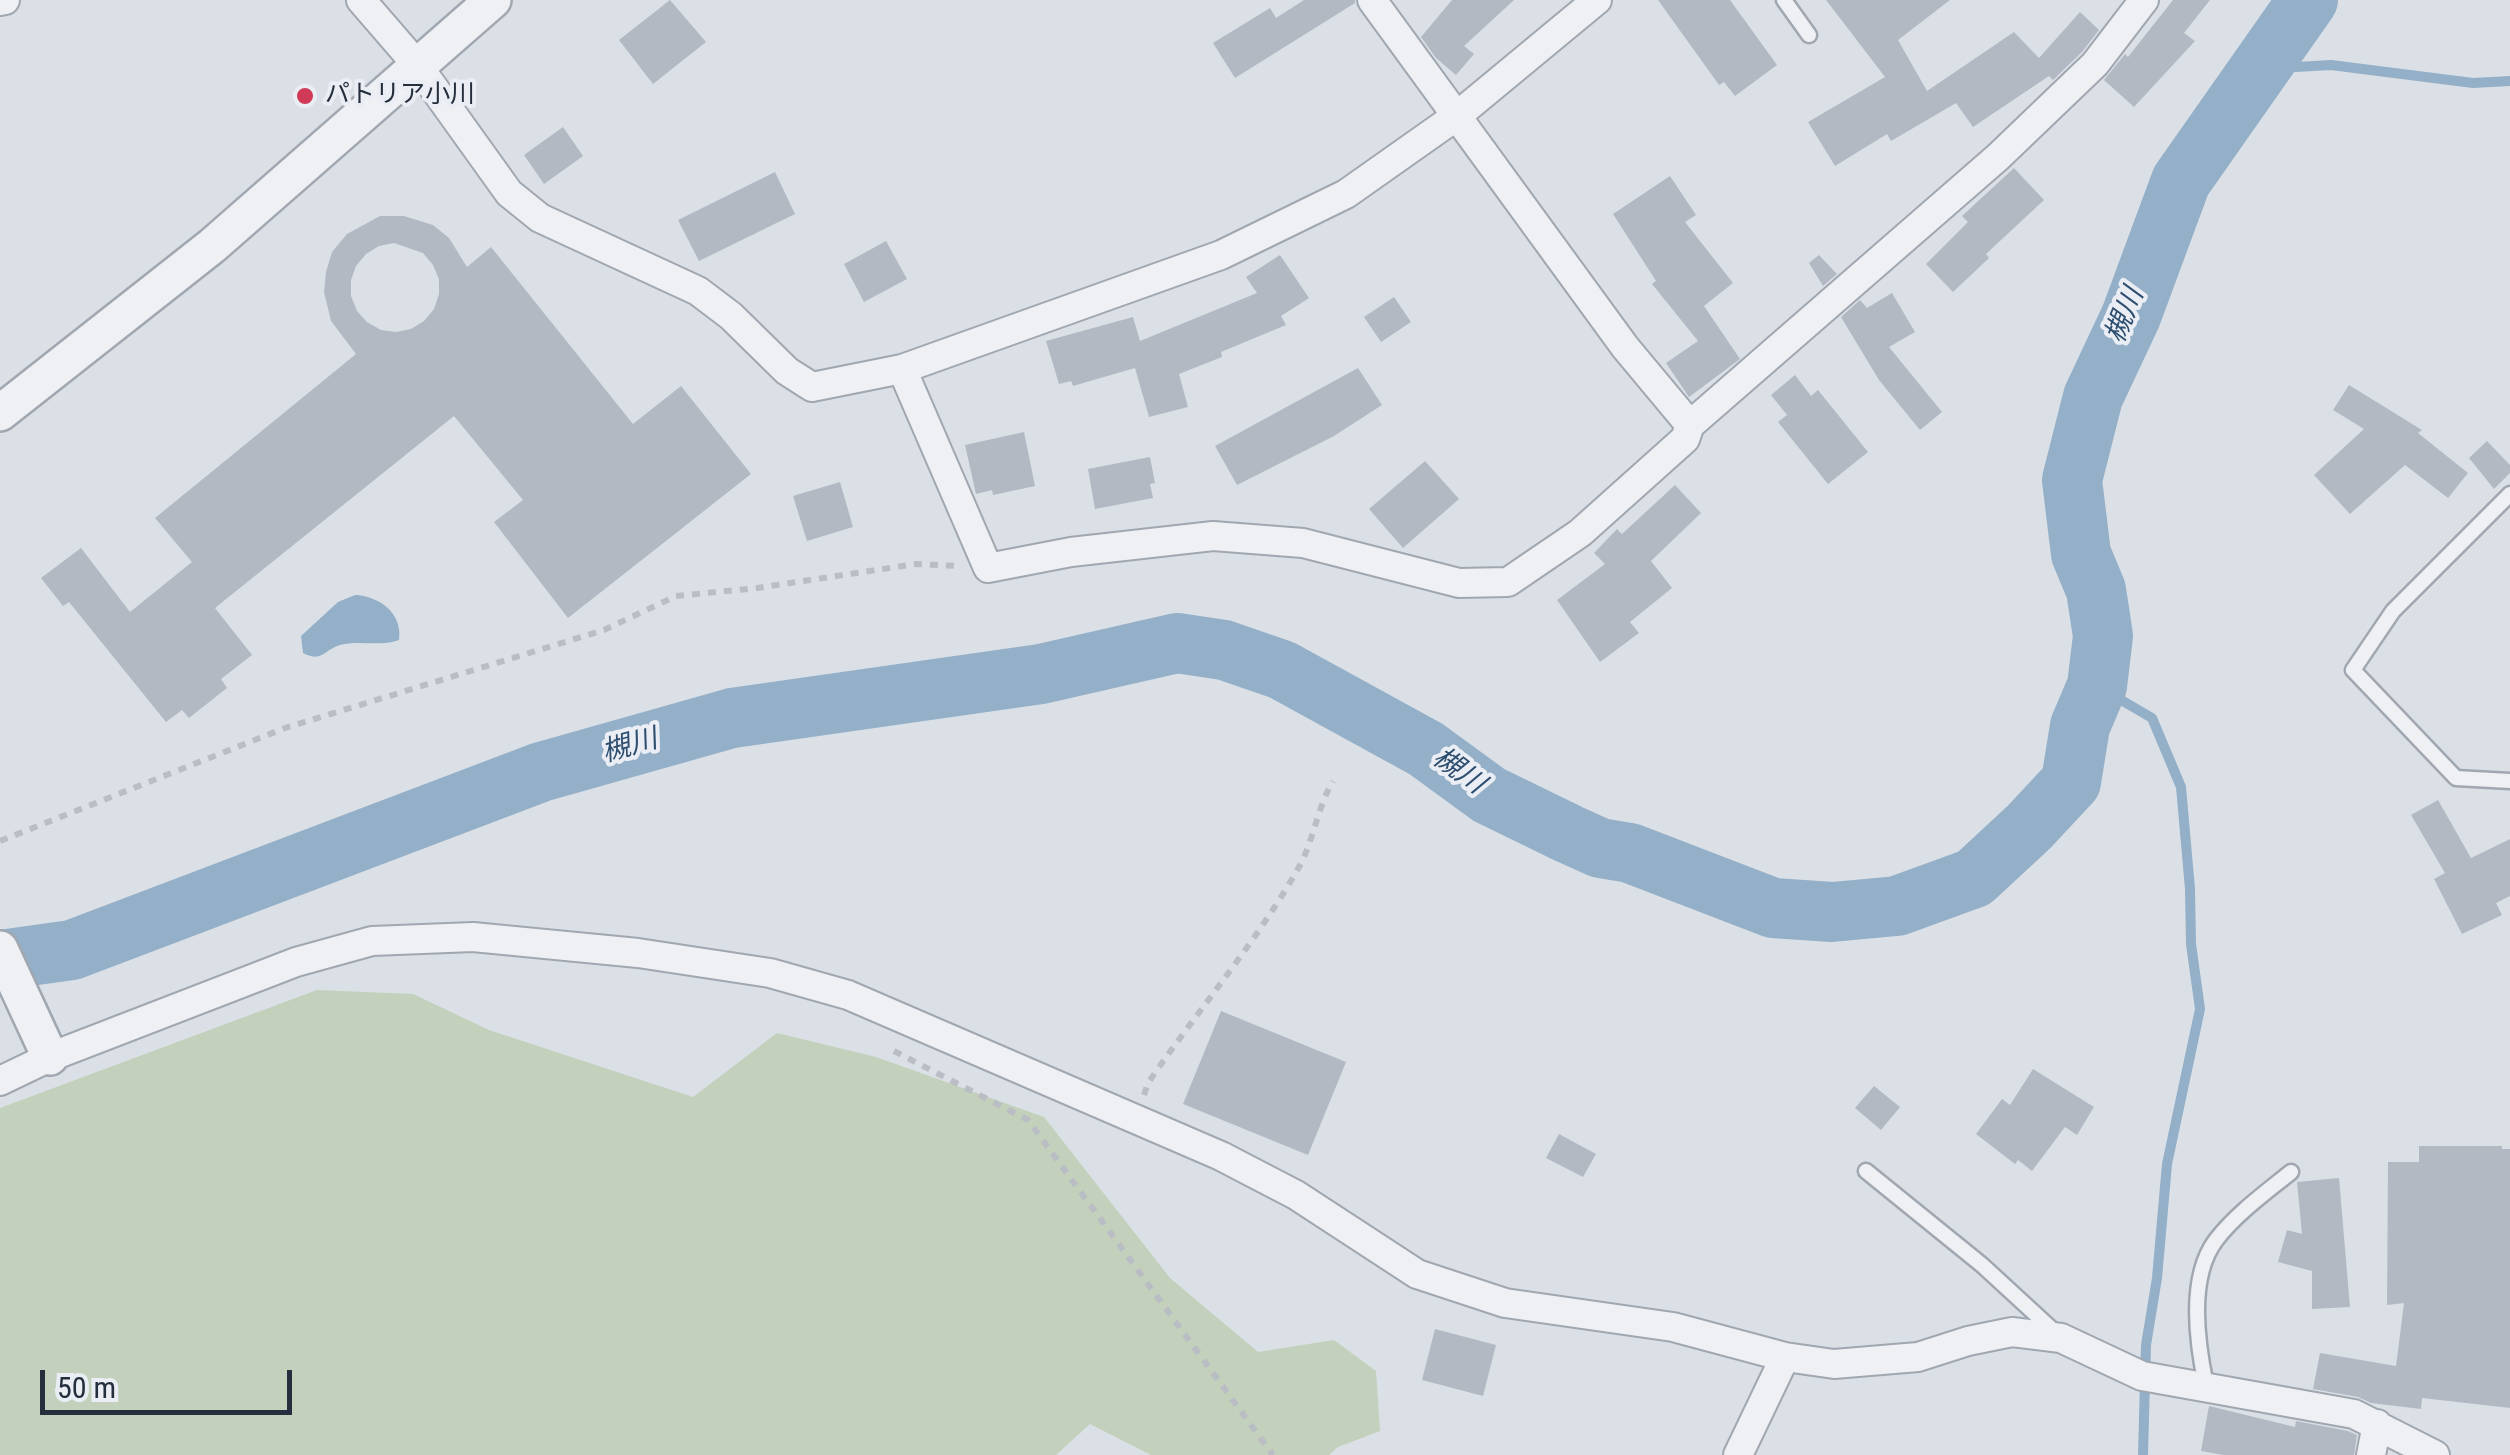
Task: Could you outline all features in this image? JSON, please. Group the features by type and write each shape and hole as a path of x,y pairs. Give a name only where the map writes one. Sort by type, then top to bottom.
{"street":[{"path":"361,0 418,66 510,193 540,218 698,291 732,316 788,371 812,387 902,370 1221,255 1346,194 1458,114 1597,0"},
{"path":"0,413 212,246 493,0"},
{"path":"1372,0 1626,347 1690,426"},
{"path":"902,370 988,568 1071,552 1213,536 1303,543 1459,583 1508,582 1580,533 1684,440 1690,426 1998,157 2095,64 2144,0"},
{"path":"0,1081 45,1046 372,941 474,937 638,953 770,973 848,995 1221,1156 1296,1195 1417,1274 1505,1303 1673,1328 1834,1364 1918,1356 2012,1332 2061,1338 2142,1376 2354,1414 2435,1455"},
{"path":"0,949 45,1046"},
{"path":"1738,1455 1785,1356"},
{"path":"2372,1455 2377,1424"}],"lane":[{"path":"1784,0 1809,35"},
{"path":"2510,495 2393,611 2354,670 2456,778 2510,781"},
{"path":"1866,1170 1982,1265 2061,1338"},
{"path":"2206,1385 2197,1342 2202,1268 2214,1242 2250,1205 2291,1172"}],"path":[{"path":"0,841 285,728 604,630 676,596 916,564 988,568"},
{"path":"1135,1120 1148,1082 1218,988 1300,864 1322,800 1333,781"},
{"path":"883,1046 1028,1120 1274,1455"}],"green space":[{"path":"317,990 413,994 489,1030 693,1097 777,1033 876,1057 1044,1117 1170,1278 1258,1352 1334,1340 1376,1371 1380,1431 1338,1447 1329,1455 1151,1455 1090,1424 1056,1455 0,1455 0,1108"}],"water":[{"path":"355,595 381,603 393,614 399,640 340,645 319,656 303,653 301,636 338,602"}],"building":[{"path":"670,0 706,42 653,84 619,40"},
{"path":"1304,0 1355,3 1235,78 1213,43 1270,8 1276,18"},
{"path":"1452,0 1514,0 1464,46 1474,54 1456,75 1436,58 1421,37"},
{"path":"1658,0 1730,0 1777,65 1735,96 1724,82 1719,85"},
{"path":"1826,0 1950,0 1898,40 1927,91 2014,32 2039,58 2080,12 2099,30 2053,80 2049,76 1973,127 1956,103 1891,141 1887,134 1835,166 1808,122 1885,77"},
{"path":"2173,0 2210,0 2184,33 2195,41 2134,107 2104,80 2125,54 2128,57"},
{"path":"563,127 583,156 544,184 524,155"},
{"path":"2014,168 2044,200 1986,254 1989,258 1953,292 1926,264 1968,222 1962,216"},
{"path":"775,172 795,214 699,261 678,220"},
{"path":"1670,176 1696,215 1685,222 1733,283 1704,306 1740,359 1689,397 1666,363 1698,341 1652,284 1656,281 1613,214"},
{"path":"380,216 404,216 433,225 449,238 467,267 491,247 633,424 681,386 751,474 568,618 494,522 523,500 454,416 215,608 252,655 221,679 227,688 189,718 182,710 166,722 69,602 63,606 41,578 81,548 130,612 192,562 155,518 356,354 331,321 324,292 332,252 347,234","holes":["394,243 423,253 439,279 434,309 411,329 396,332 367,322 351,296 356,266 379,246"]},
{"path":"886,241 907,279 864,302 844,264"},
{"path":"1280,255 1309,298 1281,316 1286,325 1179,374 1188,407 1149,417 1135,368 1073,386 1071,381 1059,384 1046,341 1133,317 1140,341 1257,293 1246,277"},
{"path":"1819,255 1837,274 1823,286 1809,263"},
{"path":"1892,293 1915,332 1889,347 1942,412 1920,430 1879,380 1841,317 1860,300 1867,308"},
{"path":"1394,297 1411,322 1381,342 1364,317"},
{"path":"1358,368 1382,405 1334,436 1237,485 1215,446"},
{"path":"1795,375 1811,396 1818,390 1868,452 1828,484 1778,422 1787,415 1771,395"},
{"path":"2349,385 2422,430 2418,433 2468,473 2448,498 2405,465 2350,514 2314,475 2364,429 2333,410"},
{"path":"1024,432 1035,486 993,495 992,490 976,494 965,445"},
{"path":"2487,441 2510,465 2510,473 2494,489 2469,458"},
{"path":"1150,457 1155,483 1150,484 1153,498 1095,509 1088,469"},
{"path":"1425,461 1459,499 1403,548 1369,509"},
{"path":"840,482 853,527 807,541 793,496"},
{"path":"1675,485 1701,513 1651,561 1672,588 1630,622 1639,633 1600,662 1557,600 1605,564 1594,553 1617,529 1622,534"},
{"path":"2438,800 2471,858 2510,839 2510,896 2496,903 2502,915 2462,934 2434,879 2445,873 2411,815"},
{"path":"1221,1011 1346,1062 1308,1155 1183,1104"},
{"path":"2033,1069 2094,1107 2077,1135 2065,1127 2032,1171 2018,1160 2015,1164 1976,1134 2002,1099 2010,1105"},
{"path":"1874,1086 1900,1107 1881,1130 1855,1108"},
{"path":"1559,1134 1596,1154 1583,1177 1546,1158"},
{"path":"2419,1146 2510,1149 2510,1408 2422,1398 2421,1409 2371,1403 2313,1389 2320,1353 2396,1366 2404,1303 2387,1305 2388,1162 2419,1162"},
{"path":"2339,1178 2350,1307 2312,1309 2312,1271 2278,1262 2287,1230 2302,1234 2297,1182"},
{"path":"1435,1329 1496,1345 1483,1396 1422,1380"},
{"path":"2209,1406 2295,1427 2296,1421 2348,1431 2357,1435 2354,1455 2223,1455 2201,1451"}],"waterway":[{"name":"槻川","path":"0,960 72,950 541,772 732,718 1041,674 1177,643 1224,650 1282,670 1426,749 1489,795 1569,834 1773,908 1832,912 1897,906 1974,878 2071,782 2080,726 2097,686 2103,636 2096,590 2081,554 2072,480 2093,397 2131,316 2181,181 2308,0"},
{"path":"2261,69 2331,65 2473,83 2510,81"},
{"path":"2097,686 2152,718 2181,787 2191,944 2200,1009 2167,1164 2157,1278 2146,1345 2143,1455"}],"place":[{"name":"パトリア小川","path":"305,96"}]}
